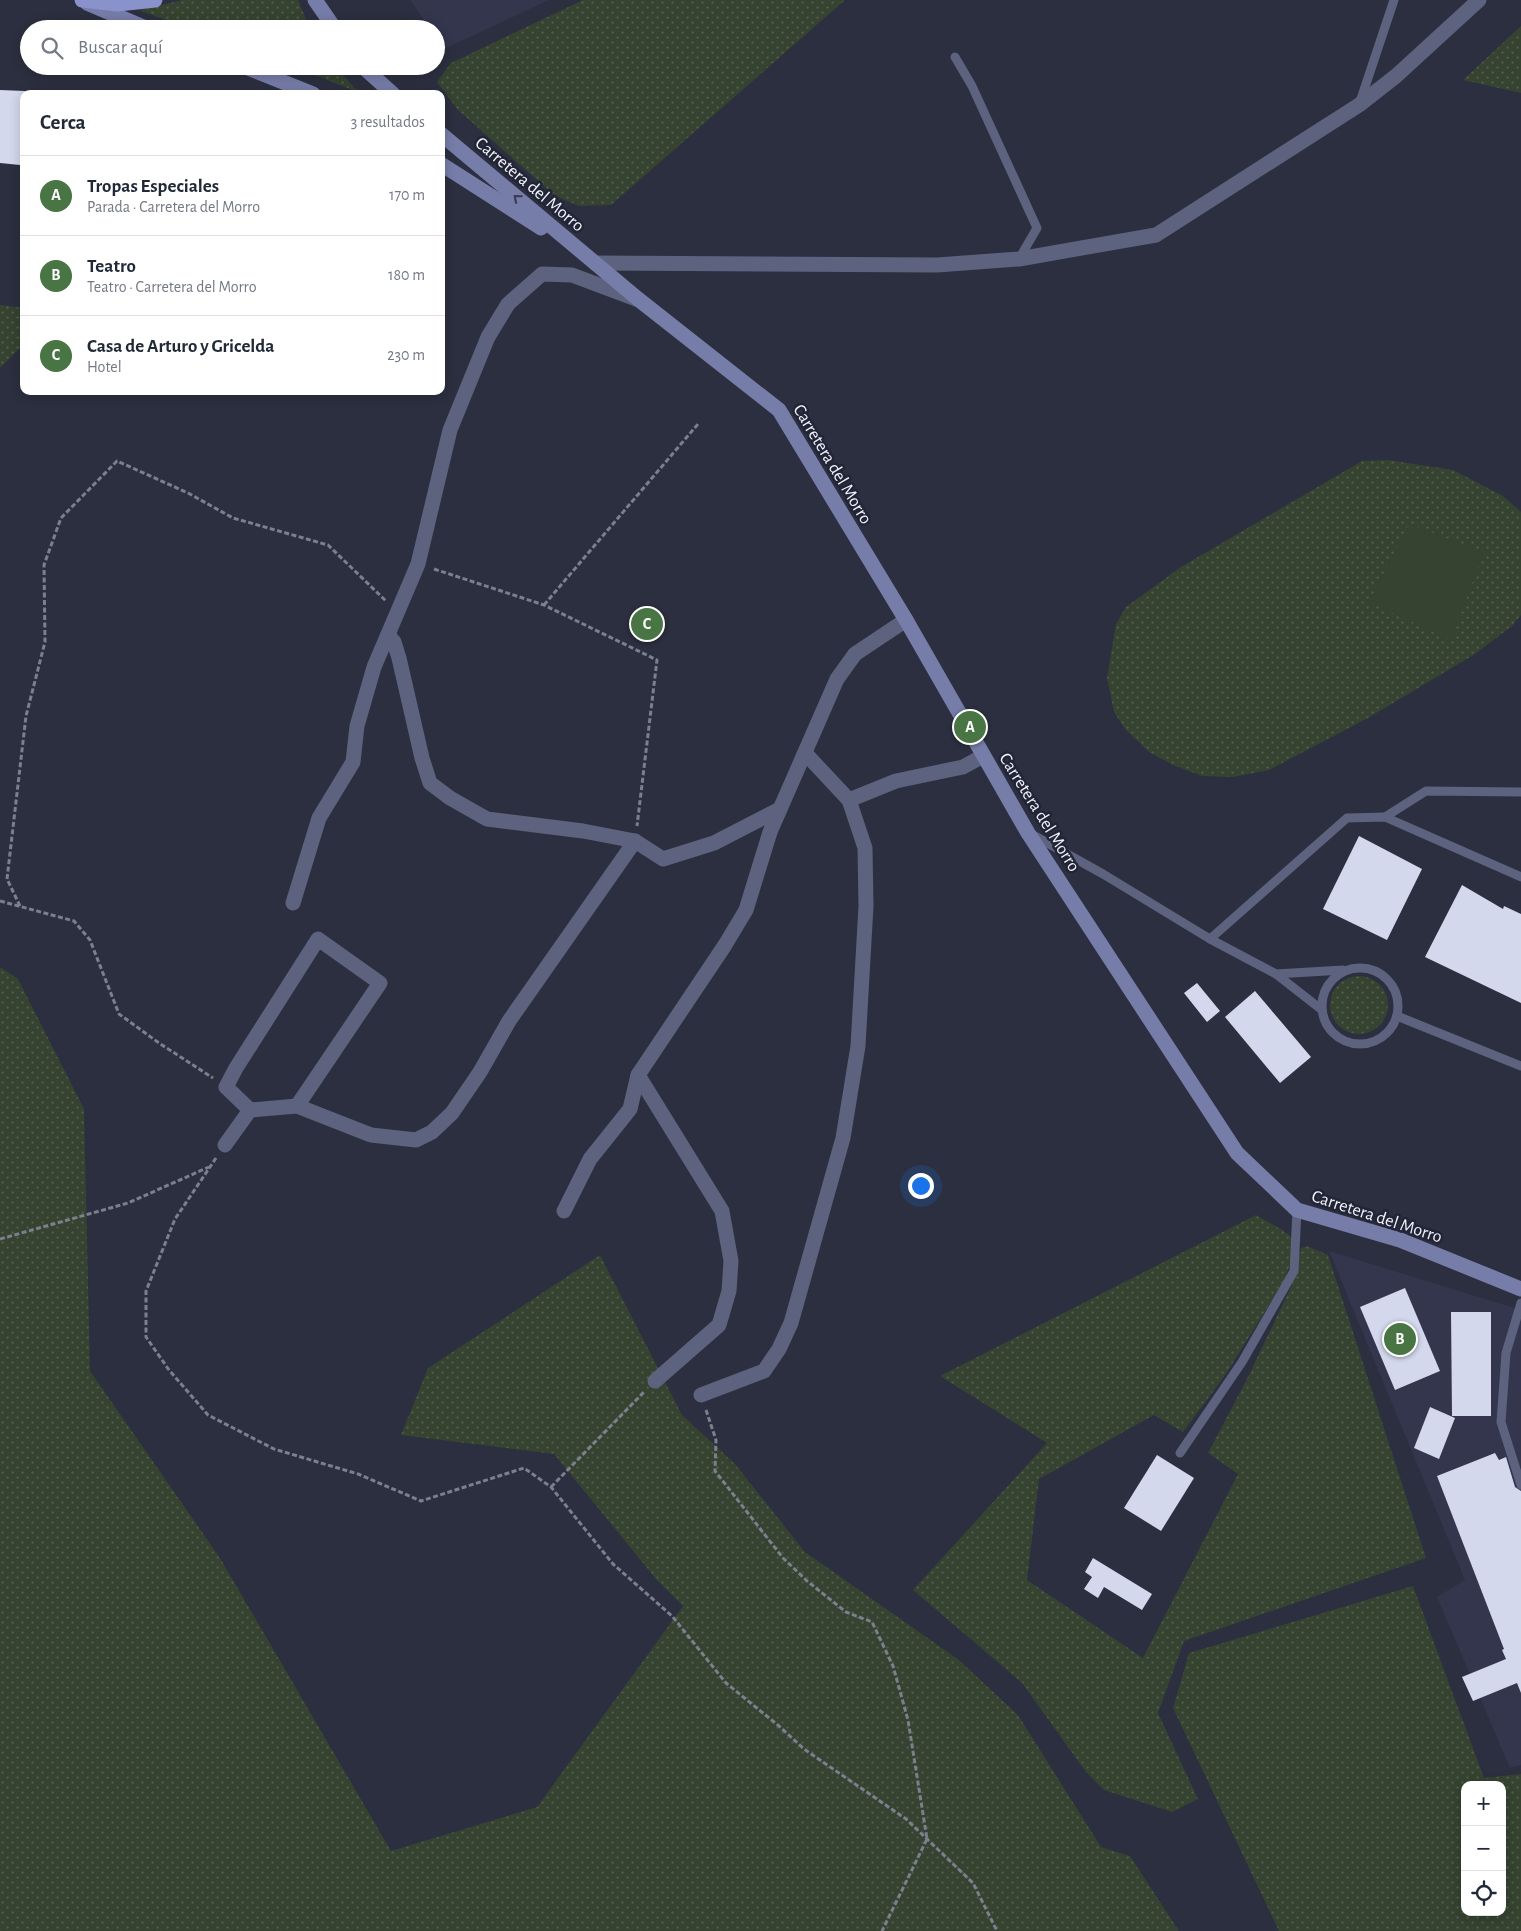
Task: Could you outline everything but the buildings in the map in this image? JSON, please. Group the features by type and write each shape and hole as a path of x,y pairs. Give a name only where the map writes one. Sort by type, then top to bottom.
{"main road":[{"path":"82,0 118,4 155,0"},
{"path":"82,0 128,20"},
{"path":"315,0 329,20"},
{"path":"266,75 303,90"},
{"path":"372,75 389,90"},
{"name":"Carretera del Morro","path":"445,137 638,299 779,410 906,620 1028,833 1237,1154 1297,1210 1400,1240 1521,1288"},
{"name":"Carretera del Morro","path":"445,167 595,263"}],"street":[{"path":"595,263 937,265 1019,259 1156,235 1359,105 1396,76 1478,0"},
{"path":"293,903 319,818 354,762 357,726 374,666 418,564 450,430 488,337 508,304 542,274 572,275 638,299"},
{"path":"564,1211 590,1159 630,1109 638,1075 725,945 746,910 770,832 837,679 855,654 906,620"},
{"path":"388,635 394,642 422,758 430,783 450,798 487,819 583,831 635,842 663,859 714,843 780,809"},
{"path":"701,1395 764,1371 779,1349 791,1323 843,1138 858,1046 866,906 865,848 849,800 805,753"},
{"path":"849,800 896,781 963,767 984,756"},
{"path":"297,1106 380,983 318,939 236,1068 226,1087 250,1110 297,1106 371,1134 416,1140 432,1132 452,1113 480,1072 509,1021 635,842"},
{"path":"638,1075 722,1211 731,1261 729,1291 719,1325 655,1381"},
{"path":"225,1145 250,1110"}],"lane":[{"path":"1359,105 1394,0"},
{"path":"955,56 972,86 1037,228 1019,259"},
{"path":"1385,817 1426,791 1521,792"},
{"path":"1210,939 1347,818 1385,817 1521,877"},
{"path":"1028,833 1103,874 1210,939 1276,974 1322,1010"},
{"path":"1276,974 1344,970 1356,967 1368,968 1380,973 1389,980 1395,991 1398,1002 1397,1016 1392,1028 1382,1037 1371,1043 1357,1044 1344,1041 1333,1034 1326,1023 1322,1010 1322,998 1326,986 1344,970"},
{"path":"1397,1016 1521,1066"},
{"path":"1180,1453 1242,1362 1294,1271 1297,1210"},
{"path":"1521,1303 1506,1353 1501,1422 1521,1485"}],"path":[{"path":"544,605 698,424"},
{"path":"20,906 7,879 26,716 45,642 44,565 60,518 117,461 188,493 233,518 328,545 398,612"},
{"path":"418,564 544,605 657,660 635,842"},
{"path":"0,901 74,921 90,940 119,1014 226,1087"},
{"path":"225,1145 175,1219 146,1291 146,1337 169,1370 208,1415 274,1449 358,1474 421,1501 524,1468 551,1487 613,1564 672,1616 726,1683 804,1749 906,1819 973,1883 997,1931"},
{"path":"0,1239 128,1202 210,1167"},
{"path":"551,1487 655,1381"},
{"path":"701,1395 716,1440 715,1471 783,1558 806,1581 846,1612 872,1622 893,1666 908,1720 927,1839 882,1931"}],"shaded area":[{"path":"410,0 549,0 445,49 445,20 424,20"},
{"path":"1329,1251 1521,1310 1521,1765 1510,1768 1437,1597 1465,1580"}],"green space":[{"path":"183,0 298,0 306,20 166,20 139,10"},
{"path":"583,0 845,0 611,205 579,206 554,195 458,110 445,90 437,82 442,75 445,75 445,71 451,63"},
{"path":"1521,26 1521,93 1463,80"},
{"path":"314,75 343,75 356,90"},
{"path":"0,305 20,308 20,348 0,368"},
{"path":"1388,460 1453,470 1503,496 1521,512 1521,615 1512,626 1475,654 1368,718 1269,770 1233,777 1202,776 1173,765 1149,752 1125,729 1114,712 1107,678 1116,624 1126,607 1181,567 1362,461"},
{"path":"1409,524 1484,552 1451,640 1369,602"},
{"path":"0,967 18,979 84,1109 90,1371 220,1558 391,1851 537,1807 683,1606 656,1579 554,1454 401,1435 428,1368 600,1255 682,1415 735,1464 805,1552 959,1660 1018,1715 1101,1847 1130,1856 1179,1931 0,1931"},
{"path":"1353,976 1365,976 1380,984 1388,999 1388,1011 1380,1026 1365,1034 1353,1034 1338,1026 1330,1011 1330,999 1338,984"},
{"path":"1256,1215 1284,1231 1292,1238 1289,1268 1284,1281 1224,1377 1183,1432 1154,1415 1039,1479 1027,1580 1143,1658 1238,1474 1208,1453 1247,1379 1292,1285 1301,1248 1307,1246 1328,1255 1426,1558 1184,1641 1158,1713 1198,1799 1172,1812 1104,1790 1086,1772 1022,1683 913,1590 1047,1443 940,1376"},
{"path":"1413,1586 1484,1778 1521,1774 1521,1931 1279,1931 1173,1708 1189,1653"}],"place":[{"name":"Casa de Arturo y Gricelda","path":"647,624"},
{"name":"Tropas Especiales","path":"970,727"},
{"name":"Teatro","path":"1400,1339"}]}
